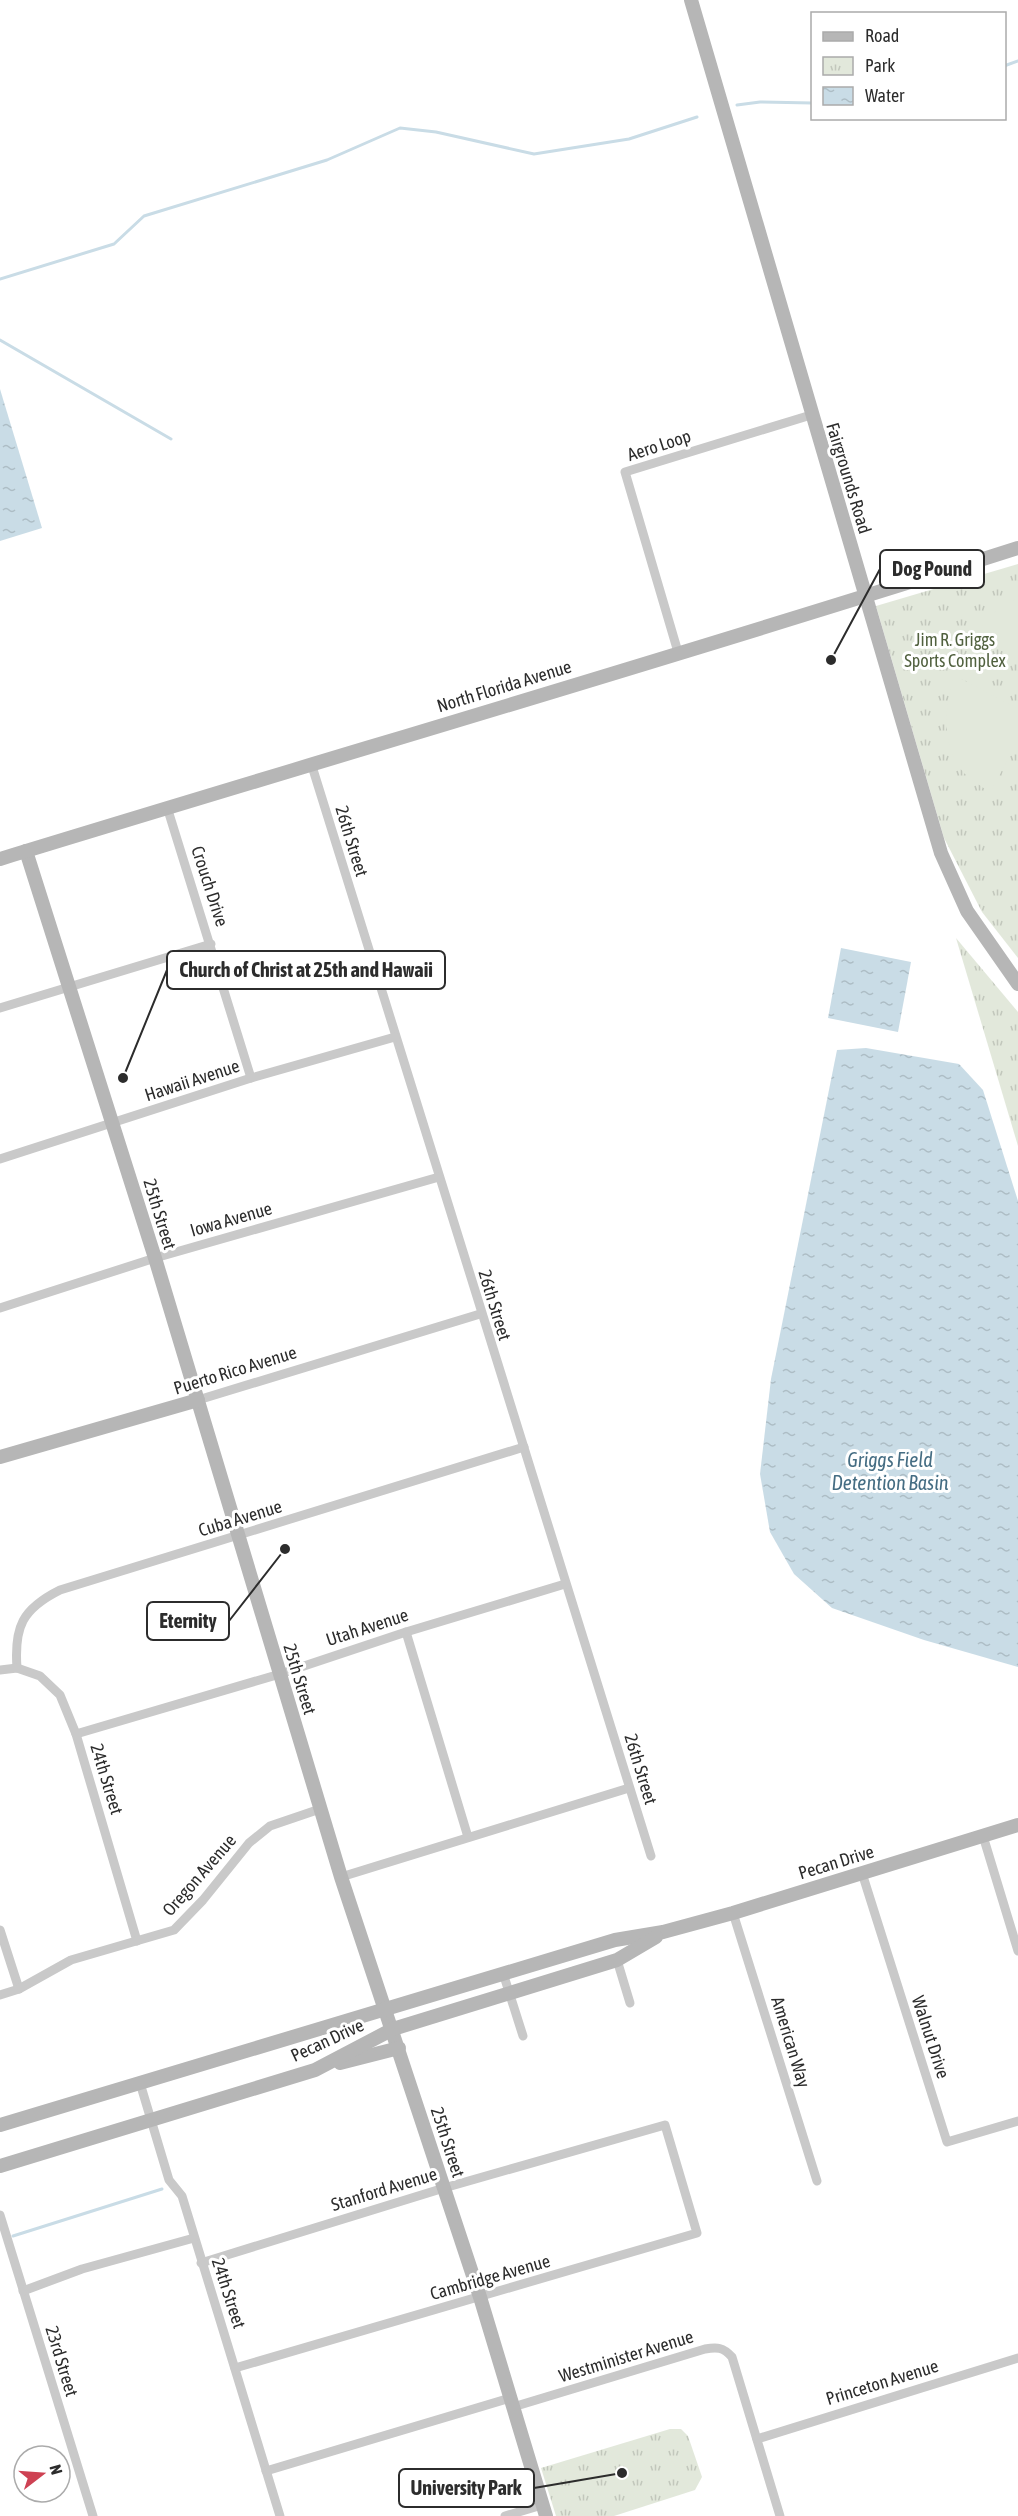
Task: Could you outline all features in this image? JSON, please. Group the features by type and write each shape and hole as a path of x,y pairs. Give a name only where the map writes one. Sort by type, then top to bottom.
{"main road":[{"name":"Fairgrounds Road","path":"691,0 940,853 967,911 1018,984"},
{"name":"North Florida Avenue","path":"0,859 311,763 866,597 1018,548"},
{"name":"25th Street","path":"26,851 155,1258 341,1877 480,2298 544,2510"},
{"name":"Puerto Rico Avenue","path":"0,1457 198,1400"},
{"name":"Pecan Drive","path":"0,2125 503,1973 615,1940 663,1932 733,1912 1018,1825"},
{"name":"Pecan Drive","path":"0,2166 315,2070 393,2029 617,1960 663,1932"},
{"path":"315,2070 399,2048"}],"street":[{"name":"Aero Loop","path":"678,652 625,472 811,415"},
{"name":"26th Street","path":"311,763 480,1314 524,1447 651,1856"},
{"name":"Crouch Drive","path":"167,807 251,1078"},
{"path":"0,1008 211,944"},
{"name":"Hawaii Avenue","path":"0,1159 251,1078 395,1037"},
{"name":"Iowa Avenue","path":"0,1308 155,1258 439,1177"},
{"name":"Puerto Rico Avenue","path":"198,1400 480,1314"},
{"name":"Cuba Avenue","path":"17,1668 15,1645 21,1623 37,1601 60,1590 524,1447"},
{"name":"Utah Avenue","path":"76,1734 280,1674 406,1632 565,1584"},
{"path":"406,1632 468,1837"},
{"path":"0,1670 17,1668"},
{"name":"24th Street","path":"17,1668 39,1676 60,1695 76,1734 137,1941"},
{"path":"341,1877 629,1788"},
{"name":"Oregon Avenue","path":"0,1995 19,1989 71,1960 174,1930 203,1900 249,1843 270,1826 320,1809"},
{"path":"983,1836 1018,1951"},
{"name":"Walnut Drive","path":"862,1873 947,2142 1018,2121"},
{"name":"American Way","path":"733,1912 817,2181"},
{"path":"0,1930 19,1989"},
{"path":"617,1960 630,2003"},
{"path":"503,1973 523,2036"},
{"name":"24th Street","path":"140,2084 169,2180 182,2196 280,2516"},
{"name":"Stanford Avenue","path":"201,2262 444,2188 664,2125 680,2176"},
{"name":"Cambridge Avenue","path":"235,2368 697,2233 680,2176"},
{"name":"23rd Street","path":"0,2215 93,2516"},
{"path":"23,2291 82,2269 194,2238"},
{"name":"Westminister Avenue","path":"266,2471 716,2347 725,2349 732,2357 780,2516"},
{"name":"Princeton Avenue","path":"757,2439 1018,2358"},
{"path":"505,2516 544,2510"}],"green space":[{"name":"Jim R. Griggs Sports Complex","path":"1018,564 1018,958 982,912 944,838 876,606"},
{"path":"1018,598 1018,660 975,636 991,614"},
{"path":"954,675 1018,709 1018,740 990,793 964,773 951,751 947,713"},
{"path":"956,938 1018,1012 1018,1146"},
{"path":"670,2429 681,2429 688,2436 702,2477 695,2490 614,2516 556,2516 541,2468"}],"water":[{"path":"0,389 42,528 0,541"},
{"path":"841,948 911,962 898,1032 828,1018"},
{"name":"Griggs Field Detention Basin","path":"866,1048 959,1064 983,1090 1018,1201 1018,1667 924,1640 832,1608 794,1574 770,1532 760,1474 771,1379 837,1050"}],"waterway":[{"path":"1006,65 1018,61"},
{"path":"737,105 760,102 811,103"},
{"path":"0,279 114,244 144,216 327,160 400,128 436,132 534,154 629,139 697,117"},
{"path":"0,340 171,439"},
{"path":"13,2236 162,2189"}],"place":[{"name":"Dog Pound","path":"831,660"},
{"name":"Church of Christ at 25th and Hawaii","path":"123,1078"},
{"name":"Eternity","path":"285,1549"},
{"name":"University Park","path":"622,2473"}]}
